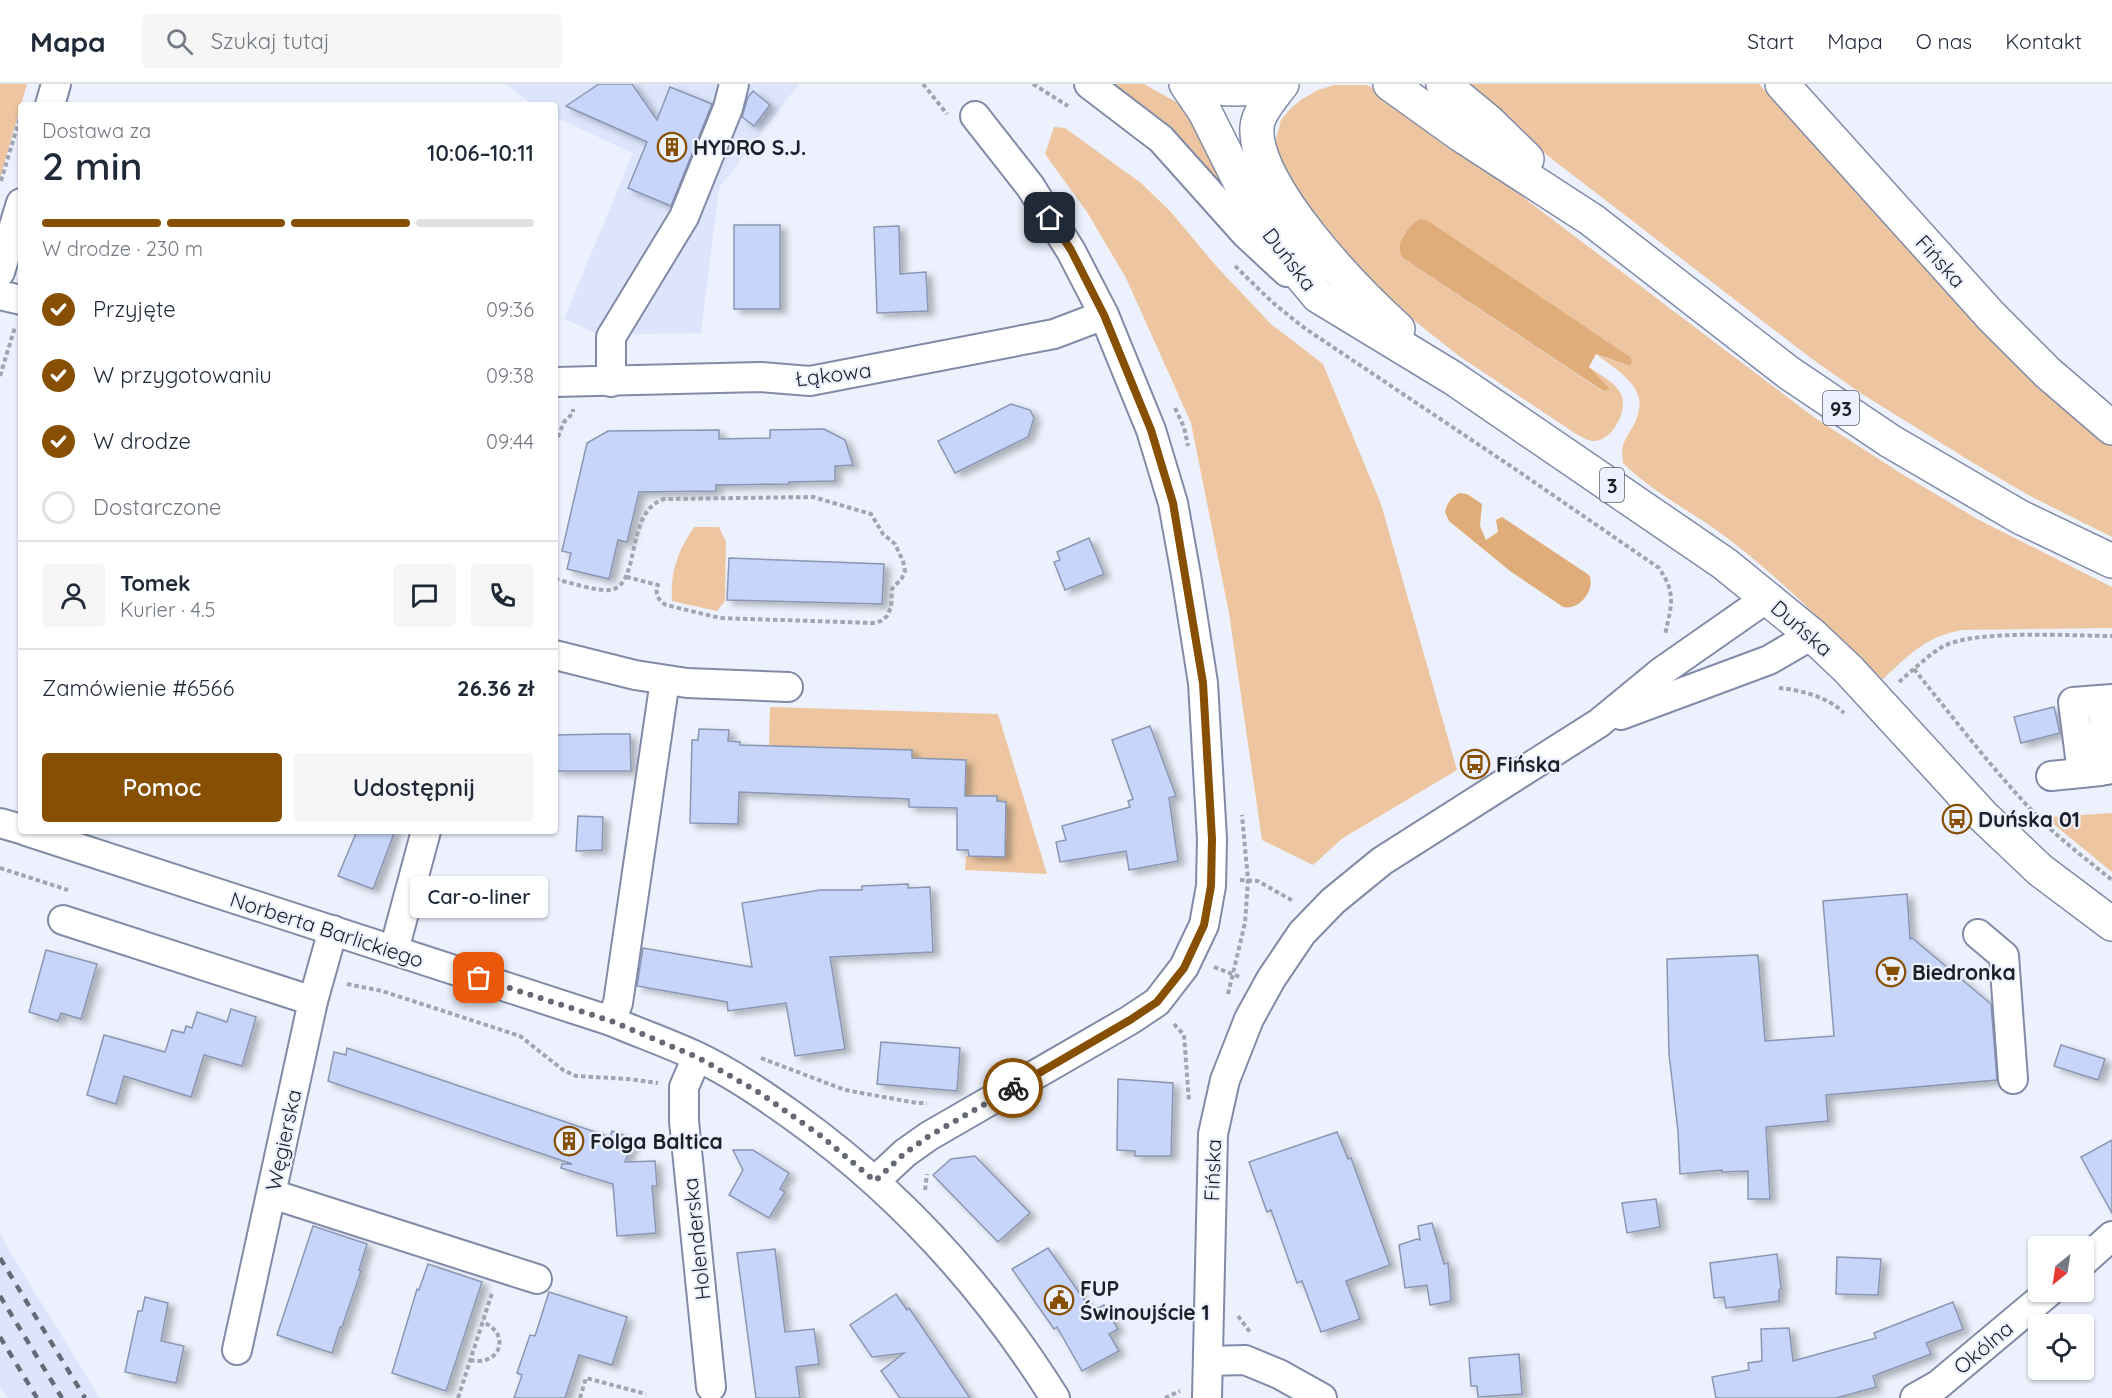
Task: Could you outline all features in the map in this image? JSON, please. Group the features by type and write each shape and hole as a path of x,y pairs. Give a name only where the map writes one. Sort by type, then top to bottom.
{"main road":[{"name":"Duńska","path":"1186,84 1205,112 1256,214 1284,255 1318,296 1453,378 1725,564 1812,635 1879,702 1983,816 2040,870 2112,924"},
{"path":"1200,84 1233,89 1272,84"},
{"name":"Duńska","path":"1282,84 1267,104 1257,125 1257,142 1270,176 1325,256 1360,294 1453,378"},
{"name":"93","path":"1389,84 1461,135 1592,220 1789,373 1881,435 2020,517 2112,561"},
{"name":"93","path":"1443,84 1489,122 1592,220"},
{"name":"Fińska","path":"1782,84 1991,316 2048,373 2112,428"}],"street":[{"path":"51,102 56,84"},
{"path":"611,382 611,337 684,217 728,108 734,84"},
{"path":"1089,84 1161,139 1246,234 1279,267 1318,296"},
{"path":"875,1181 905,1153 929,1136 1130,1020 1157,1002 1184,968 1204,925 1211,886 1212,839 1203,683 1173,503 1151,430 1104,315 1071,250 1030,186 963,118"},
{"path":"0,272 18,213"},
{"path":"0,295 18,299"},
{"name":"Łąkowa","path":"564,382 760,377 810,381 1054,334 1104,315"},
{"name":"Fińska","path":"1208,1361 1213,1134 1226,1080 1249,1018 1271,979 1302,933 1333,901 1382,861 1599,723 1661,672 1767,598"},
{"name":"Fińska","path":"1599,723 1769,660 1812,635"},
{"path":"558,656 635,675 687,683 788,687"},
{"path":"611,1021 618,1003 665,680"},
{"path":"2051,776 2100,771 2107,700"},
{"path":"0,823 18,828"},
{"name":"Norberta Barlickiego","path":"44,834 63,837 333,930 611,1021 697,1057 760,1093 821,1136 875,1181 959,1265 1009,1329 1055,1398"},
{"path":"394,950 425,834"},
{"path":"63,920 316,989"},
{"name":"Węgierska","path":"237,1350 316,989 333,930"},
{"path":"1978,934 2004,956 2013,1079"},
{"name":"Holenderska","path":"697,1057 684,1087 684,1121 711,1387"},
{"path":"272,1194 537,1279"},
{"path":"2094,1252 2112,1236"},
{"name":"Okólna","path":"1915,1398 1938,1385 2037,1302"},
{"path":"1207,1398 1208,1361 1245,1359 1279,1374 1322,1398"}],"path":[{"path":"924,84 963,118"},
{"path":"1033,84 1070,107"},
{"path":"0,185 18,124"},
{"path":"1233,264 1272,302 1303,327 1659,568 1668,581 1673,602 1664,639 1653,656 1661,672"},
{"path":"558,437 564,422 573,413 564,382"},
{"path":"558,580 607,591 618,587 627,577 640,523 657,501 664,499 813,497 859,509 871,514 883,534 895,544 903,561 904,571 902,578 892,589 891,607 887,616 873,623 720,618 666,605 660,602 657,596 658,585 627,577"},
{"path":"1773,688 1801,691 1821,698 1841,710 1854,724 1914,669 1944,646 1967,639 1994,636 2112,636"},
{"path":"1914,669 1991,764 2039,818 2112,880"},
{"path":"0,868 79,894"},
{"path":"1234,880 1258,881 1297,903"},
{"path":"1207,976 1216,959"},
{"path":"1213,967 1245,978"},
{"path":"316,989 382,992 520,1036 563,1070 576,1076 628,1079 684,1087"},
{"path":"1157,1002 1185,1035 1190,1110"},
{"path":"758,1057 845,1090 917,1103 936,1102"},
{"path":"929,1169 925,1176 924,1191 932,1198"},
{"path":"458,1398 493,1290 489,1263"},
{"path":"470,1360 484,1362 491,1359 498,1350 499,1337 491,1327 482,1322"},
{"path":"580,1398 586,1378 646,1395"}],"shaded area":[{"path":"0,84 27,84 22,102 18,102 18,115 0,178"},
{"path":"506,84 799,84 719,188 701,333 600,335 564,319 633,153 558,118 558,102 529,102"},
{"path":"1109,84 1144,84 1176,102 1198,125 1223,186 1220,186"},
{"path":"1469,84 1759,84 1980,330 2033,381 2112,446 2112,537 2030,496 1975,464 1862,394 1812,359 1548,156"},
{"path":"1334,85 1367,85 1384,94 1422,122 1419,126 1450,149 1503,182 1815,418 1979,520 2112,587 2112,628 1963,630 1928,642 1883,679 1878,679 1809,608 1773,575 1721,534 1649,485 1623,463 1623,444 1638,415 1637,393 1625,377 1597,355 1630,366 1629,357 1427,220 1422,219 1399,248 1403,258 1602,391 1609,389 1589,367 1615,386 1623,401 1621,416 1607,436 1601,440 1589,440 1576,434 1459,356 1383,296 1293,195 1275,148 1281,120 1291,108 1318,90"},
{"path":"1054,127 1065,128 1141,183 1170,211 1217,267 1271,324 1323,364 1381,504 1457,770 1343,838 1313,865 1262,840 1229,613 1191,423 1126,278 1087,212 1045,154"},
{"path":"1422,219 1427,220 1630,357 1632,362 1630,366 1596,354 1589,367 1610,389 1603,391 1403,258 1399,248 1401,240 1412,225"},
{"path":"1459,493 1467,494 1482,504 1480,526 1486,540 1498,532 1496,520 1502,517 1589,575 1590,587 1585,598 1575,606 1563,607 1510,571 1449,521 1446,509 1450,501"},
{"path":"694,527 719,527 726,542 725,601 717,611 672,601 672,580 676,562"},
{"path":"770,707 998,714 1047,874 965,870 966,856 1005,857 1006,802 997,801 997,796 965,801 966,760 912,758 911,750 769,746"},
{"path":"2112,813 2112,872 2046,818 2052,817"},
{"path":"0,1233 100,1398 7,1398 0,1386"}],"building":[{"name":"HYDRO S.J.","path":"599,84 632,84 657,120 670,87 712,104 671,206 628,188 647,142 566,106"},
{"path":"753,91 770,105 754,126 742,117 748,97"},
{"path":"734,225 780,225 780,309 734,309"},
{"path":"899,226 900,274 926,272 928,311 877,313 874,227"},
{"path":"1011,404 1030,410 1034,418 1028,437 955,473 938,441"},
{"path":"824,429 845,440 853,465 835,466 835,481 716,485 716,491 639,492 627,542 618,540 609,579 567,569 571,553 562,551 587,443 608,431 719,430 719,439 770,438 770,430"},
{"path":"1089,538 1104,574 1065,590 1054,562 1060,560 1057,552"},
{"path":"729,558 884,564 882,604 727,600"},
{"path":"2054,707 2060,733 2021,743 2014,717"},
{"path":"1150,726 1176,796 1169,798 1178,861 1129,870 1126,851 1060,862 1056,842 1066,840 1062,826 1130,807 1128,801 1133,799 1112,740"},
{"path":"699,729 729,730 728,741 740,742 740,745 912,750 912,758 966,760 965,796 997,796 997,801 1006,802 1005,857 969,856 968,850 957,850 957,808 909,807 909,799 739,792 738,824 690,823 692,740 698,740"},
{"path":"630,734 631,771 558,771 558,735"},
{"path":"578,816 603,817 602,850 576,851"},
{"path":"356,834 394,834 373,889 338,876"},
{"path":"908,884 908,888 930,887 933,952 830,957 845,1049 795,1056 786,1003 728,1011 727,1002 637,986 643,948 752,967 742,903 820,890 862,890 862,886"},
{"path":"1907,894 1910,939 1912,938 1991,1004 1997,1080 1826,1095 1828,1121 1766,1127 1770,1199 1748,1199 1748,1171 1722,1172 1722,1170 1680,1174 1678,1131 1669,1054 1667,959 1758,955 1765,1041 1834,1036 1823,901"},
{"path":"46,950 97,964 81,1019 61,1013 58,1021 29,1012"},
{"path":"231,1009 256,1017 242,1066 204,1055 191,1097 124,1076 116,1104 87,1095 104,1035 165,1052 172,1030 184,1033 186,1026 192,1028 197,1012 227,1022"},
{"path":"881,1042 960,1048 957,1091 877,1084"},
{"path":"2061,1045 2105,1059 2098,1080 2054,1066"},
{"name":"Folga Baltica","path":"347,1048 610,1137 612,1131 634,1139 625,1162 655,1161 657,1186 652,1186 656,1233 617,1236 613,1184 561,1168 562,1164 572,1164 328,1081 334,1052 346,1055"},
{"path":"1118,1079 1173,1083 1171,1156 1135,1156 1135,1151 1117,1150"},
{"path":"1337,1132 1348,1159 1351,1158 1390,1265 1346,1281 1360,1319 1321,1332 1302,1281 1297,1283 1271,1210 1267,1212 1249,1162"},
{"path":"2112,1140 2112,1213 2081,1157"},
{"path":"733,1150 753,1150 789,1173 780,1189 785,1192 769,1218 729,1195 743,1170"},
{"path":"975,1156 1030,1213 998,1242 933,1175 951,1159"},
{"path":"1656,1199 1660,1227 1627,1233 1622,1203"},
{"path":"1432,1223 1444,1264 1448,1263 1451,1301 1430,1305 1427,1285 1405,1288 1399,1245 1420,1240 1418,1226"},
{"path":"313,1226 367,1244 359,1270 361,1271 332,1353 277,1335"},
{"path":"1048,1248 1092,1311 1104,1305 1118,1329 1109,1334 1119,1351 1082,1371 1057,1327 1054,1329 1012,1269"},
{"path":"775,1249 785,1332 814,1329 819,1364 796,1367 800,1398 756,1398 737,1253"},
{"path":"1777,1254 1781,1289 1779,1290 1779,1301 1726,1308 1724,1297 1714,1298 1710,1263"},
{"path":"1837,1257 1881,1259 1878,1295 1836,1294"},
{"path":"428,1264 482,1282 446,1391 392,1373 417,1289 419,1290"},
{"path":"549,1292 627,1317 612,1365 579,1355 565,1398 514,1398 522,1375 517,1373 530,1335 535,1336"},
{"path":"896,1294 907,1310 909,1308 970,1398 900,1398 881,1371 904,1353 872,1357 850,1325"},
{"path":"145,1297 168,1303 161,1341 184,1346 176,1383 125,1372 138,1311 142,1311"},
{"path":"1953,1302 1963,1329 1926,1343 1931,1354 1873,1376 1876,1387 1836,1398 1716,1398 1712,1377 1749,1370 1748,1363 1762,1361 1761,1329 1789,1328 1793,1361 1876,1338 1874,1333"},
{"path":"1519,1354 1522,1394 1478,1397 1477,1386 1471,1386 1469,1358"}],"railway":[{"path":"0,1258 85,1398"},
{"path":"0,1296 62,1398"},
{"path":"0,1337 37,1398"}],"way so far":[{"path":"479,978 611,1021 697,1057 760,1093 821,1136 875,1181 905,1153 929,1136 1013,1088"}],"place":[{"name":"HYDRO S.J.","path":"672,147"},
{"name":"Fińska","path":"1475,764"},
{"name":"Duńska 01","path":"1957,819"},
{"name":"Biedronka","path":"1891,972"},
{"name":"Car-o-liner","path":"479,978"},
{"name":"Folga Baltica","path":"569,1141"},
{"name":"FUP Świnoujście 1","path":"1059,1300"}],"route":[{"path":"1013,1088 1157,1002 1184,968 1204,925 1211,886 1212,839 1203,683 1173,503 1151,430 1104,315 1071,250 1050,218"}]}
